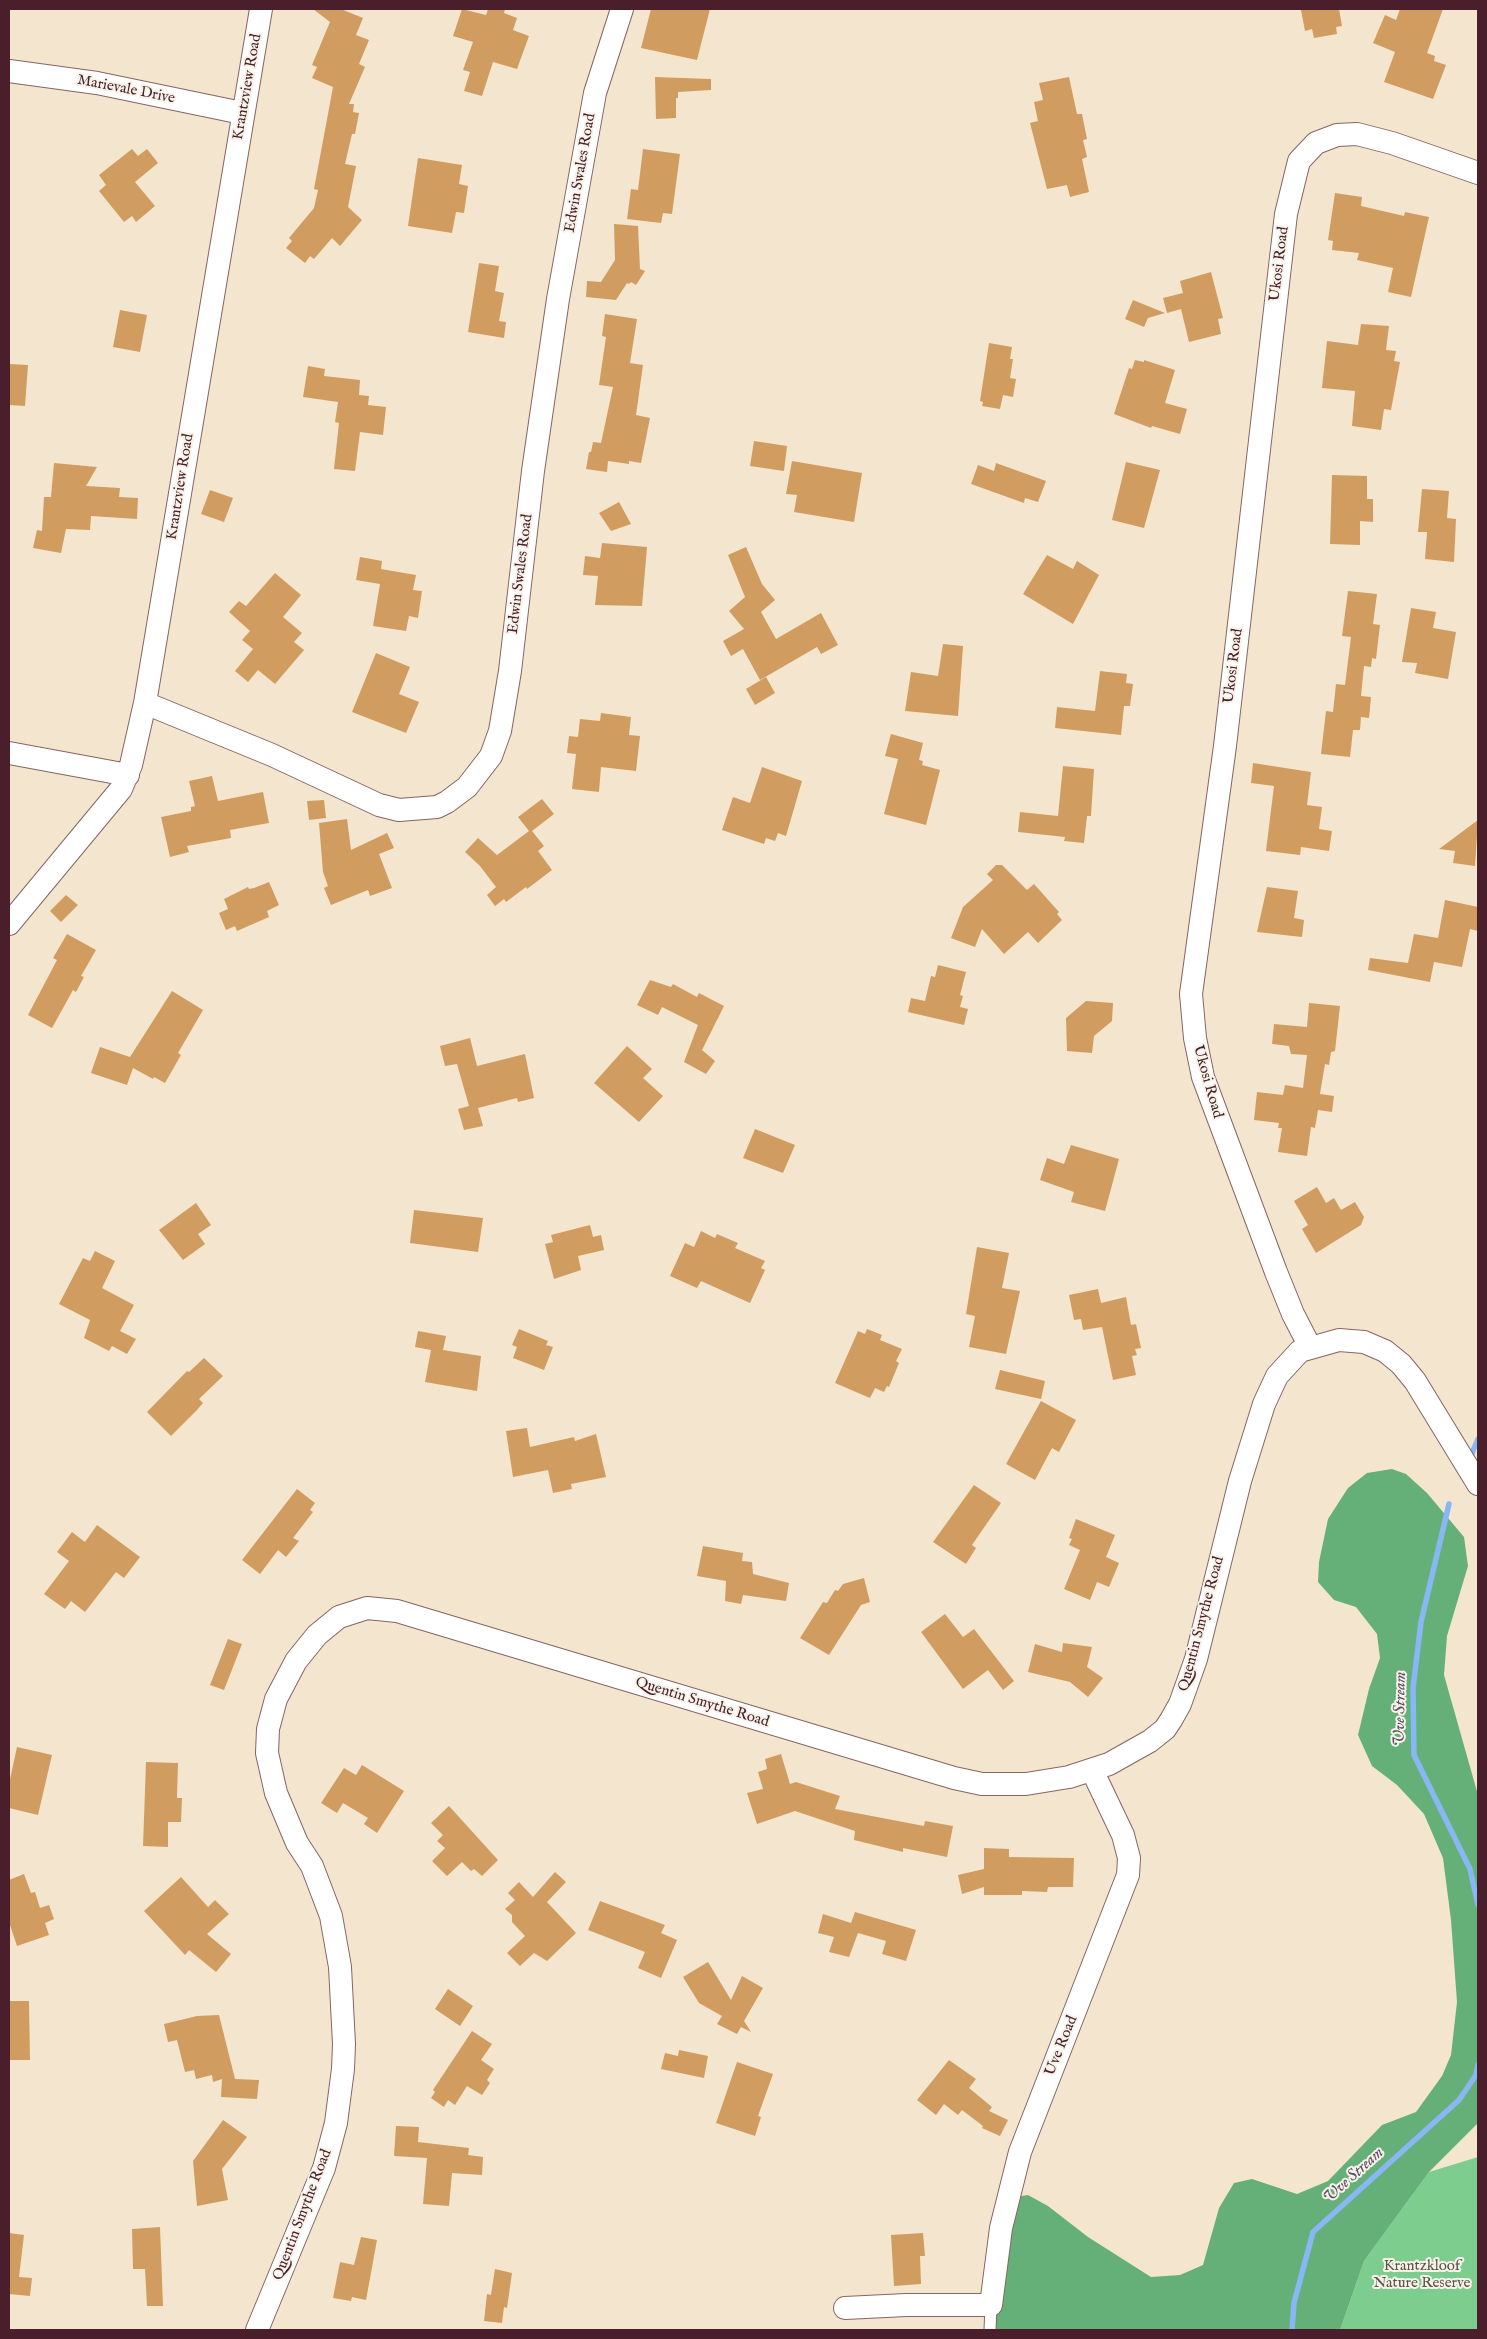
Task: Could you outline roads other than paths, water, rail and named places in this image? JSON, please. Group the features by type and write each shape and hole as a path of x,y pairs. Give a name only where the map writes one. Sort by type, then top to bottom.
{"street":[{"name":"Krantzview Road","path":"9,924 121,789 128,775 145,703 224,238 242,113 261,9"},
{"name":"Edwin Swales Road","path":"145,703 272,755 379,805 400,810 437,807 447,802 467,787 491,756 500,731 510,671 533,471 558,299 596,93 622,9"},
{"name":"Marievale Drive","path":"9,71 97,84 242,113"},
{"name":"Ukosi Road","path":"1310,1346 1293,1314 1276,1272 1203,1078 1195,1038 1191,994 1225,746 1286,214 1299,161 1316,143 1336,135 1357,134 1392,143 1478,174"},
{"path":"9,753 128,775"},
{"name":"Quentin Smythe Road","path":"257,2330 324,2168 336,2122 343,2069 344,2044 340,1967 331,1916 312,1866 298,1843 276,1793 267,1753 268,1729 276,1698 296,1661 317,1635 339,1617 367,1608 397,1611 968,1782 997,1785 1026,1784 1069,1777 1120,1759 1150,1741 1165,1729 1180,1704 1196,1659 1240,1481 1264,1404 1277,1376 1292,1358 1310,1346 1339,1340 1364,1342 1385,1351 1401,1364 1415,1381 1478,1484"},
{"name":"Uve Road","path":"990,2305 1001,2228 1020,2152 1128,1875 1128,1858 1123,1835 1092,1770"},
{"path":"845,2308 906,2305 990,2305"}],"lane":[{"name":"Uve Road","path":"990,2305 990,2330"}],"waterway":[{"name":"Uve Stream","path":"1470,1458 1478,1439"},
{"name":"Uve Stream","path":"1449,1504 1421,1622 1413,1688 1414,1755 1470,1869 1478,1905"},
{"name":"Uve Stream","path":"1292,2330 1294,2303 1313,2232 1459,2100 1476,2075 1478,2065"}],"park label":[{"name":"Krantzkloof Nature Reserve","path":"1422,2276"}]}
